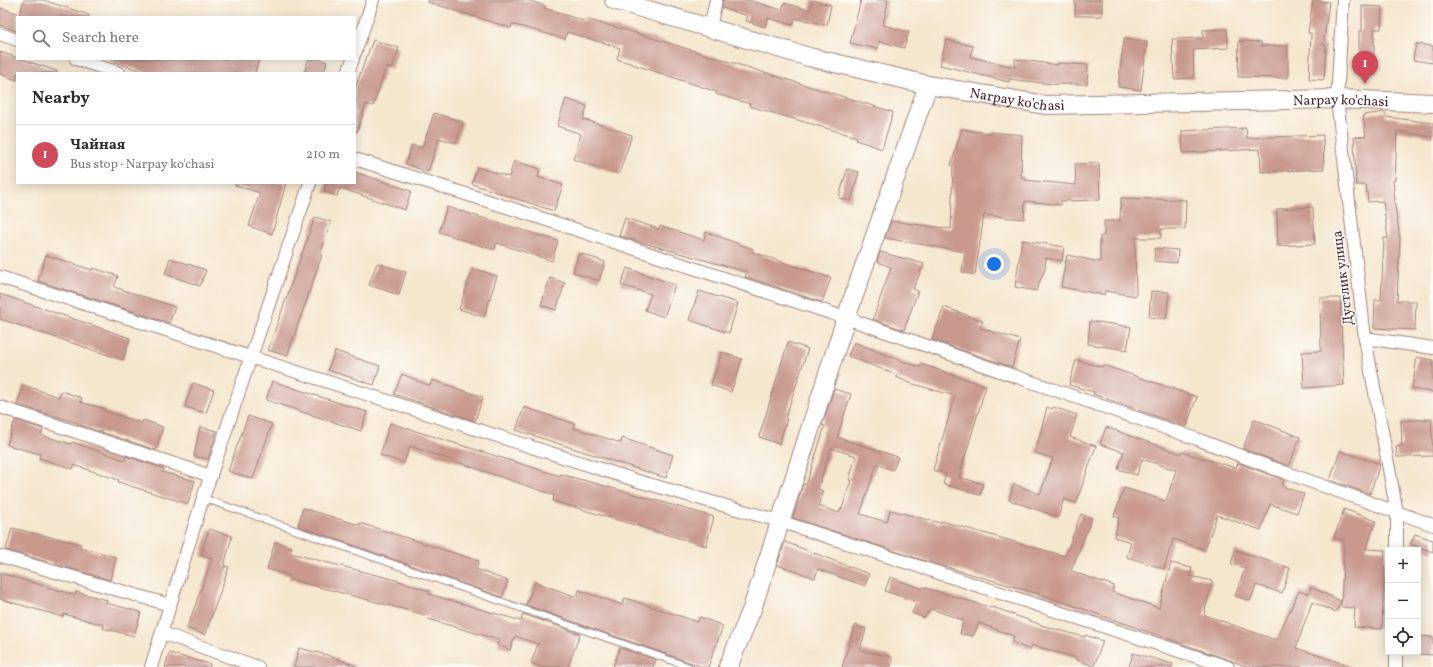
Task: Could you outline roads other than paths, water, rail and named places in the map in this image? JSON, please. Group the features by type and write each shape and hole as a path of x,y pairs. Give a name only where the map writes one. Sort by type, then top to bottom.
{"main road":[{"name":"Narpay ko'chasi","path":"614,0 809,57 928,86 1045,105 1337,98 1433,103"},
{"path":"728,667 752,609 779,521 846,318 928,86"}],"street":[{"path":"356,50 373,0"},
{"path":"710,28 716,0"},
{"name":"Дустлик улица","path":"1343,0 1337,98 1365,338 1397,513 1397,547"},
{"path":"0,34 16,40"},
{"path":"79,60 115,72"},
{"path":"348,72 353,60"},
{"path":"356,159 517,210 846,318 1197,439 1433,525"},
{"path":"151,667 203,498 310,184"},
{"path":"0,277 638,480 779,521 1228,667"},
{"path":"1365,338 1433,348"},
{"path":"0,406 211,476"},
{"path":"0,556 170,605"},
{"path":"162,633 258,667"},
{"path":"1396,655 1396,667"}],"lane":[{"path":"203,498 690,667"}],"place":[{"name":"Чайная","path":"1365,84"}]}
